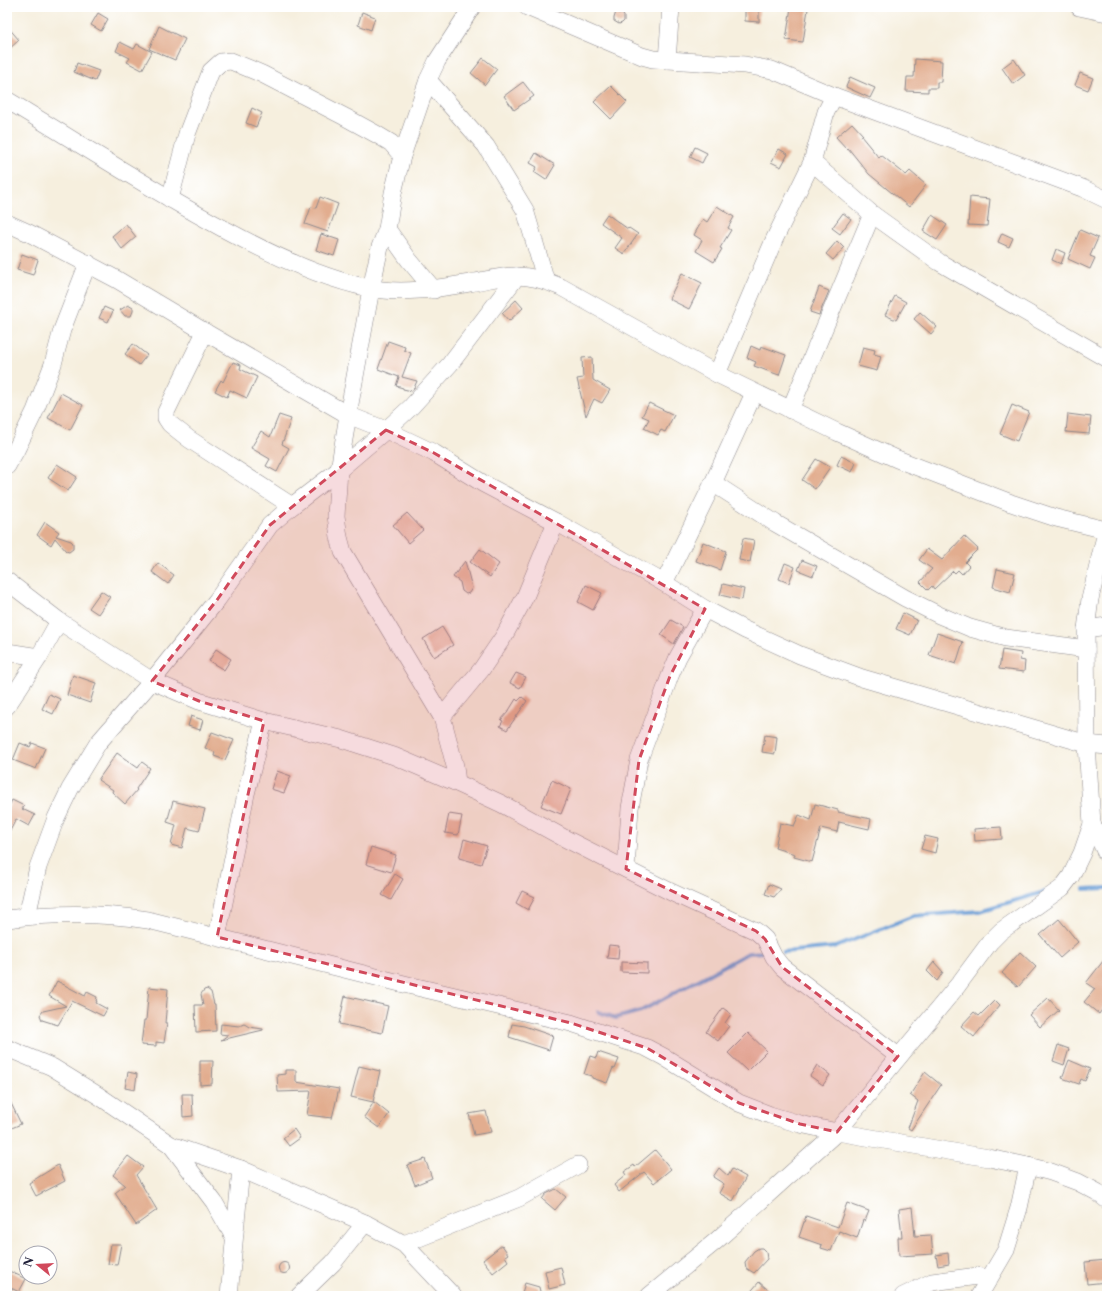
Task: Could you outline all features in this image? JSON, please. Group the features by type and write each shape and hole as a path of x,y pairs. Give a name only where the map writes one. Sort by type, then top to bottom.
{"street":[{"path":"457,783 455,766 442,717 343,552 336,516 340,470 348,415 371,289 380,247 387,229 393,193 402,156 428,80 438,61 472,7"},
{"path":"527,7 642,56 653,59 745,65 772,70 834,96 1082,188 1107,200"},
{"path":"667,60 671,7"},
{"path":"1079,7 1107,13"},
{"path":"170,199 187,134 211,72 215,66 221,62 231,61 262,74 324,106 391,143 402,156"},
{"path":"428,80 486,146 525,210 546,281"},
{"path":"717,374 774,240 812,162 826,112 834,96"},
{"path":"7,100 170,199 255,246 341,282 371,289 402,291 434,290 496,278 517,276 546,281 561,287 754,393 897,459 1004,500 1056,518 1107,529 1090,599 1086,629 1086,744 1092,824 1107,855"},
{"path":"812,162 872,214 939,262 1107,359"},
{"path":"790,410 872,214"},
{"path":"7,223 116,278 205,332 348,415 386,430 434,453 484,484 556,522 664,583 705,609 745,630 800,655 862,678 1086,744 1107,746"},
{"path":"387,229 409,260 434,290"},
{"path":"7,466 32,418 48,378 62,330 88,263"},
{"path":"27,916 38,867 56,818 70,789 98,743 152,681 217,600 270,525 292,506 340,470 411,406 450,364 517,276"},
{"path":"205,332 166,412 166,418 170,424 188,439 292,506"},
{"path":"664,583 713,483 754,393"},
{"path":"713,483 775,523 905,598 939,615 970,628 1006,638 1086,649"},
{"path":"442,717 481,670 504,636 525,597 556,522"},
{"path":"7,581 59,621 152,681 199,701 264,721 341,738 394,756 502,804 564,838 756,931 765,939 774,957 782,967 898,1056"},
{"path":"626,869 630,808 639,760 678,657 705,609"},
{"path":"7,706 39,657 59,621"},
{"path":"1086,629 1107,626"},
{"path":"7,652 39,657"},
{"path":"217,937 246,794 264,721"},
{"path":"649,1296 716,1241 837,1132 958,984 990,942 1002,931 1054,894 1066,883 1082,853 1092,824"},
{"path":"7,919 27,916 105,915 148,920 571,1024 647,1048 740,1103 770,1115 800,1124 837,1132 1028,1166 1052,1172 1104,1191"},
{"path":"7,1048 52,1067 99,1096 171,1145 241,1169 365,1223 404,1244 453,1296"},
{"path":"171,1145 214,1202 234,1237"},
{"path":"404,1244 519,1198 578,1165"},
{"path":"979,1296 1006,1250 1019,1208 1028,1166"},
{"path":"229,1296 241,1169"},
{"path":"299,1296 333,1263 365,1223"},
{"path":"903,1296 932,1282 978,1276 989,1278"}],"highlighted area":[{"path":"386,430 434,453 705,609 670,676 639,760 626,869 756,931 765,939 782,967 898,1056 837,1132 800,1124 739,1103 647,1048 571,1023 217,937 264,721 199,701 152,681 217,600 270,525"}],"building":[{"path":"745,7 759,7 759,22 745,21"},
{"path":"791,7 808,9 803,42 786,40"},
{"path":"362,12 375,17 371,30 358,25"},
{"path":"616,12 624,16 624,21 622,23 619,24 614,21"},
{"path":"98,13 108,19 101,31 91,25"},
{"path":"7,26 19,40 7,51"},
{"path":"159,26 185,39 175,60 149,49"},
{"path":"120,42 134,49 137,44 152,52 142,70 127,62 130,58 116,51"},
{"path":"483,58 497,69 485,85 471,73"},
{"path":"915,59 942,61 941,82 937,82 937,88 928,88 928,92 906,91 907,77 914,77"},
{"path":"1014,59 1025,75 1013,84 1002,68"},
{"path":"77,63 99,71 95,81 74,72"},
{"path":"1080,73 1093,78 1088,90 1075,85"},
{"path":"850,77 875,88 870,98 846,87"},
{"path":"523,82 534,96 514,110 504,96"},
{"path":"611,86 627,102 611,119 594,102"},
{"path":"252,108 262,113 256,127 246,123"},
{"path":"852,123 863,135 861,136 879,158 881,155 906,175 910,171 926,185 909,207 869,174 848,148 847,149 836,137"},
{"path":"695,147 707,153 702,163 690,157"},
{"path":"779,149 788,154 781,167 771,162"},
{"path":"536,153 555,165 546,180 534,172 537,167 530,163"},
{"path":"320,197 338,204 328,232 305,224 311,207 316,208"},
{"path":"970,197 990,199 987,226 968,225"},
{"path":"717,206 734,217 728,228 731,230 720,248 722,249 714,262 696,251 702,240 694,235 703,219 707,222"},
{"path":"843,213 851,219 840,234 832,228"},
{"path":"607,214 628,229 629,228 638,234 624,254 615,248 622,238 601,223"},
{"path":"932,215 947,225 937,240 923,231"},
{"path":"126,224 136,237 122,249 112,236"},
{"path":"1080,230 1098,238 1090,256 1095,258 1090,269 1068,259"},
{"path":"1002,233 1013,238 1009,247 998,242"},
{"path":"321,234 339,240 334,256 316,250"},
{"path":"837,241 844,248 833,260 826,254"},
{"path":"1056,249 1065,253 1061,264 1052,260"},
{"path":"22,254 38,260 33,275 17,270"},
{"path":"682,273 702,283 689,309 669,299"},
{"path":"819,287 829,291 819,315 810,312"},
{"path":"895,296 906,302 896,320 885,315"},
{"path":"516,300 523,308 509,321 502,313"},
{"path":"128,305 133,308 133,311 131,316 125,316 120,310"},
{"path":"104,307 113,311 108,322 99,318"},
{"path":"920,312 937,327 931,334 914,319"},
{"path":"388,341 405,347 404,350 411,353 402,377 417,381 412,391 396,386 399,377 378,369"},
{"path":"133,344 147,355 139,365 125,354"},
{"path":"751,346 760,350 761,346 786,355 779,375 754,366 756,362 747,358"},
{"path":"863,347 875,350 874,354 881,356 877,371 858,366"},
{"path":"592,357 593,380 610,390 602,403 594,399 586,416 577,379 583,378 582,358"},
{"path":"233,362 241,365 240,369 257,377 247,398 230,390 227,397 215,391 221,380 223,382"},
{"path":"61,393 83,405 70,430 48,418"},
{"path":"649,403 674,415 665,432 661,430 658,435 644,428 649,419 642,416"},
{"path":"1012,405 1029,412 1017,441 1000,434"},
{"path":"1068,414 1091,417 1089,434 1066,432"},
{"path":"279,415 291,419 282,444 289,448 277,472 266,466 270,459 251,448 261,431 270,437"},
{"path":"841,456 856,463 852,472 837,465"},
{"path":"816,459 830,467 815,489 802,480"},
{"path":"57,464 77,477 68,491 48,478"},
{"path":"407,513 423,530 408,543 393,525"},
{"path":"45,522 59,532 56,536 71,541 73,543 73,549 69,552 66,551 55,538 51,545 37,535"},
{"path":"964,536 978,549 965,562 969,566 962,574 958,570 955,573 953,571 934,589 932,586 928,590 920,582 932,569 919,560 927,549 942,560"},
{"path":"743,538 754,540 750,562 739,560"},
{"path":"703,542 726,551 720,570 696,561"},
{"path":"480,549 499,564 490,577 470,562"},
{"path":"802,560 817,566 813,576 798,570"},
{"path":"465,561 472,588 469,593 466,594 462,591 460,582 453,577"},
{"path":"158,563 174,575 168,584 152,572"},
{"path":"785,563 795,567 789,583 779,579"},
{"path":"997,569 1015,573 1010,592 993,587"},
{"path":"723,584 744,589 742,600 720,595"},
{"path":"586,585 602,593 593,610 578,602"},
{"path":"101,591 110,597 98,614 89,608"},
{"path":"903,613 917,620 910,635 896,629"},
{"path":"671,620 683,627 674,644 661,635"},
{"path":"442,627 453,645 434,657 423,639"},
{"path":"937,633 963,642 956,664 929,655"},
{"path":"216,649 231,659 224,670 209,661"},
{"path":"1002,650 1021,653 1020,660 1025,661 1024,672 999,669"},
{"path":"516,673 526,677 520,688 510,683"},
{"path":"73,675 96,683 90,703 67,695"},
{"path":"49,694 60,699 53,714 42,709"},
{"path":"522,697 527,701 507,730 500,726 503,721 501,720 516,699 518,701"},
{"path":"191,716 203,720 200,730 188,726"},
{"path":"212,732 234,740 225,760 214,756 215,752 205,748"},
{"path":"765,735 777,737 775,754 762,752"},
{"path":"20,743 30,747 32,743 45,748 36,769 13,760"},
{"path":"117,753 138,768 142,762 150,768 136,789 137,790 125,804 112,792 113,790 98,780"},
{"path":"277,771 291,776 284,793 271,789"},
{"path":"552,780 571,789 561,814 541,806"},
{"path":"12,800 24,806 22,809 35,815 29,826 16,819 7,837 7,810"},
{"path":"173,801 205,809 199,831 187,828 182,848 171,845 176,825 167,822"},
{"path":"815,804 838,810 838,812 871,819 869,829 839,822 837,832 821,828 812,862 794,857 795,854 775,848 780,823 794,826 799,815 811,820"},
{"path":"449,814 462,816 458,835 445,833"},
{"path":"1001,827 1002,839 975,841 974,829"},
{"path":"925,836 938,839 935,853 921,849"},
{"path":"464,839 487,846 481,864 459,858"},
{"path":"371,847 396,855 391,872 366,864"},
{"path":"395,874 403,879 391,900 382,895"},
{"path":"769,884 781,889 774,897 765,894"},
{"path":"522,891 535,897 528,910 516,903"},
{"path":"1059,919 1078,942 1060,958 1040,935"},
{"path":"609,945 619,946 618,959 607,958"},
{"path":"1020,952 1036,967 1018,987 1002,973"},
{"path":"1107,956 1107,1003 1099,1014 1084,1002 1095,989 1086,983"},
{"path":"621,962 647,963 647,973 621,972"},
{"path":"934,962 943,972 937,981 927,971"},
{"path":"57,981 85,996 87,992 97,997 96,1003 107,1009 103,1016 72,1001 58,1025 42,1020 40,1015 43,1011 66,1006 49,996"},
{"path":"149,987 168,989 165,1023 167,1023 164,1043 156,1042 156,1046 141,1045 144,1020 146,1020"},
{"path":"207,989 211,992 215,1004 216,1031 196,1032 195,1005 203,1005 201,994"},
{"path":"345,996 388,1006 382,1033 339,1024"},
{"path":"1048,998 1059,1010 1040,1027 1029,1015"},
{"path":"995,1000 1000,1005 974,1037 961,1026 974,1012 979,1016"},
{"path":"723,1008 731,1014 725,1023 729,1026 718,1041 706,1032"},
{"path":"221,1024 239,1026 244,1024 249,1027 263,1030 221,1040 228,1035 220,1034"},
{"path":"512,1024 524,1026 553,1036 549,1050 509,1037"},
{"path":"748,1033 767,1051 747,1071 728,1053"},
{"path":"1058,1045 1069,1049 1064,1065 1053,1061"},
{"path":"598,1052 619,1059 615,1069 613,1068 607,1083 584,1074 590,1056 596,1058"},
{"path":"1069,1060 1090,1069 1085,1081 1081,1079 1079,1084 1062,1078"},
{"path":"200,1061 213,1061 212,1084 200,1085"},
{"path":"817,1065 830,1075 823,1085 810,1076"},
{"path":"359,1066 380,1071 373,1102 351,1097"},
{"path":"285,1070 296,1070 296,1082 339,1089 332,1118 307,1115 311,1091 278,1092 277,1075 285,1074"},
{"path":"128,1072 137,1074 135,1090 125,1088"},
{"path":"925,1072 941,1085 911,1130 908,1128 918,1101 910,1095"},
{"path":"182,1094 192,1094 193,1116 183,1117"},
{"path":"7,1095 21,1124 7,1130"},
{"path":"374,1102 389,1114 379,1128 364,1117"},
{"path":"486,1111 491,1132 474,1135 469,1114"},
{"path":"294,1129 300,1138 289,1146 283,1138"},
{"path":"655,1150 671,1169 654,1183 644,1172 619,1192 614,1185 626,1175 624,1172 634,1165 635,1167"},
{"path":"128,1156 143,1167 136,1175 157,1210 136,1225 115,1193 125,1185 113,1175"},
{"path":"425,1159 432,1178 415,1185 407,1165"},
{"path":"58,1165 65,1181 36,1196 29,1183"},
{"path":"719,1168 728,1176 732,1169 746,1177 733,1201 719,1193 724,1184 713,1177"},
{"path":"556,1189 566,1197 555,1210 542,1199 546,1194"},
{"path":"847,1203 869,1211 865,1221 863,1220 857,1238 839,1231 831,1251 821,1248 822,1245 799,1237 806,1216 838,1227"},
{"path":"912,1207 915,1236 931,1235 933,1254 899,1256 898,1237 902,1237 899,1209"},
{"path":"111,1244 121,1244 117,1265 108,1264"},
{"path":"502,1245 508,1254 505,1256 508,1261 493,1273 483,1260"},
{"path":"762,1248 766,1252 767,1259 754,1273 746,1268 745,1262 754,1251"},
{"path":"948,1253 949,1264 938,1266 936,1255"},
{"path":"1107,1260 1107,1282 1087,1284 1085,1262"},
{"path":"282,1263 286,1263 288,1264 288,1272 282,1273 279,1270 279,1266"},
{"path":"561,1267 565,1285 549,1289 545,1271"},
{"path":"7,1270 18,1275 18,1285 23,1285 19,1292 7,1286"},
{"path":"759,1282 775,1296 747,1296"},
{"path":"525,1283 539,1287 541,1296 521,1296"}],"waterway":[{"path":"1084,889 1107,888"},
{"path":"783,952 836,947 913,916 980,911 1044,892"},
{"path":"598,1012 616,1018 641,1011 748,953 767,952"}]}
